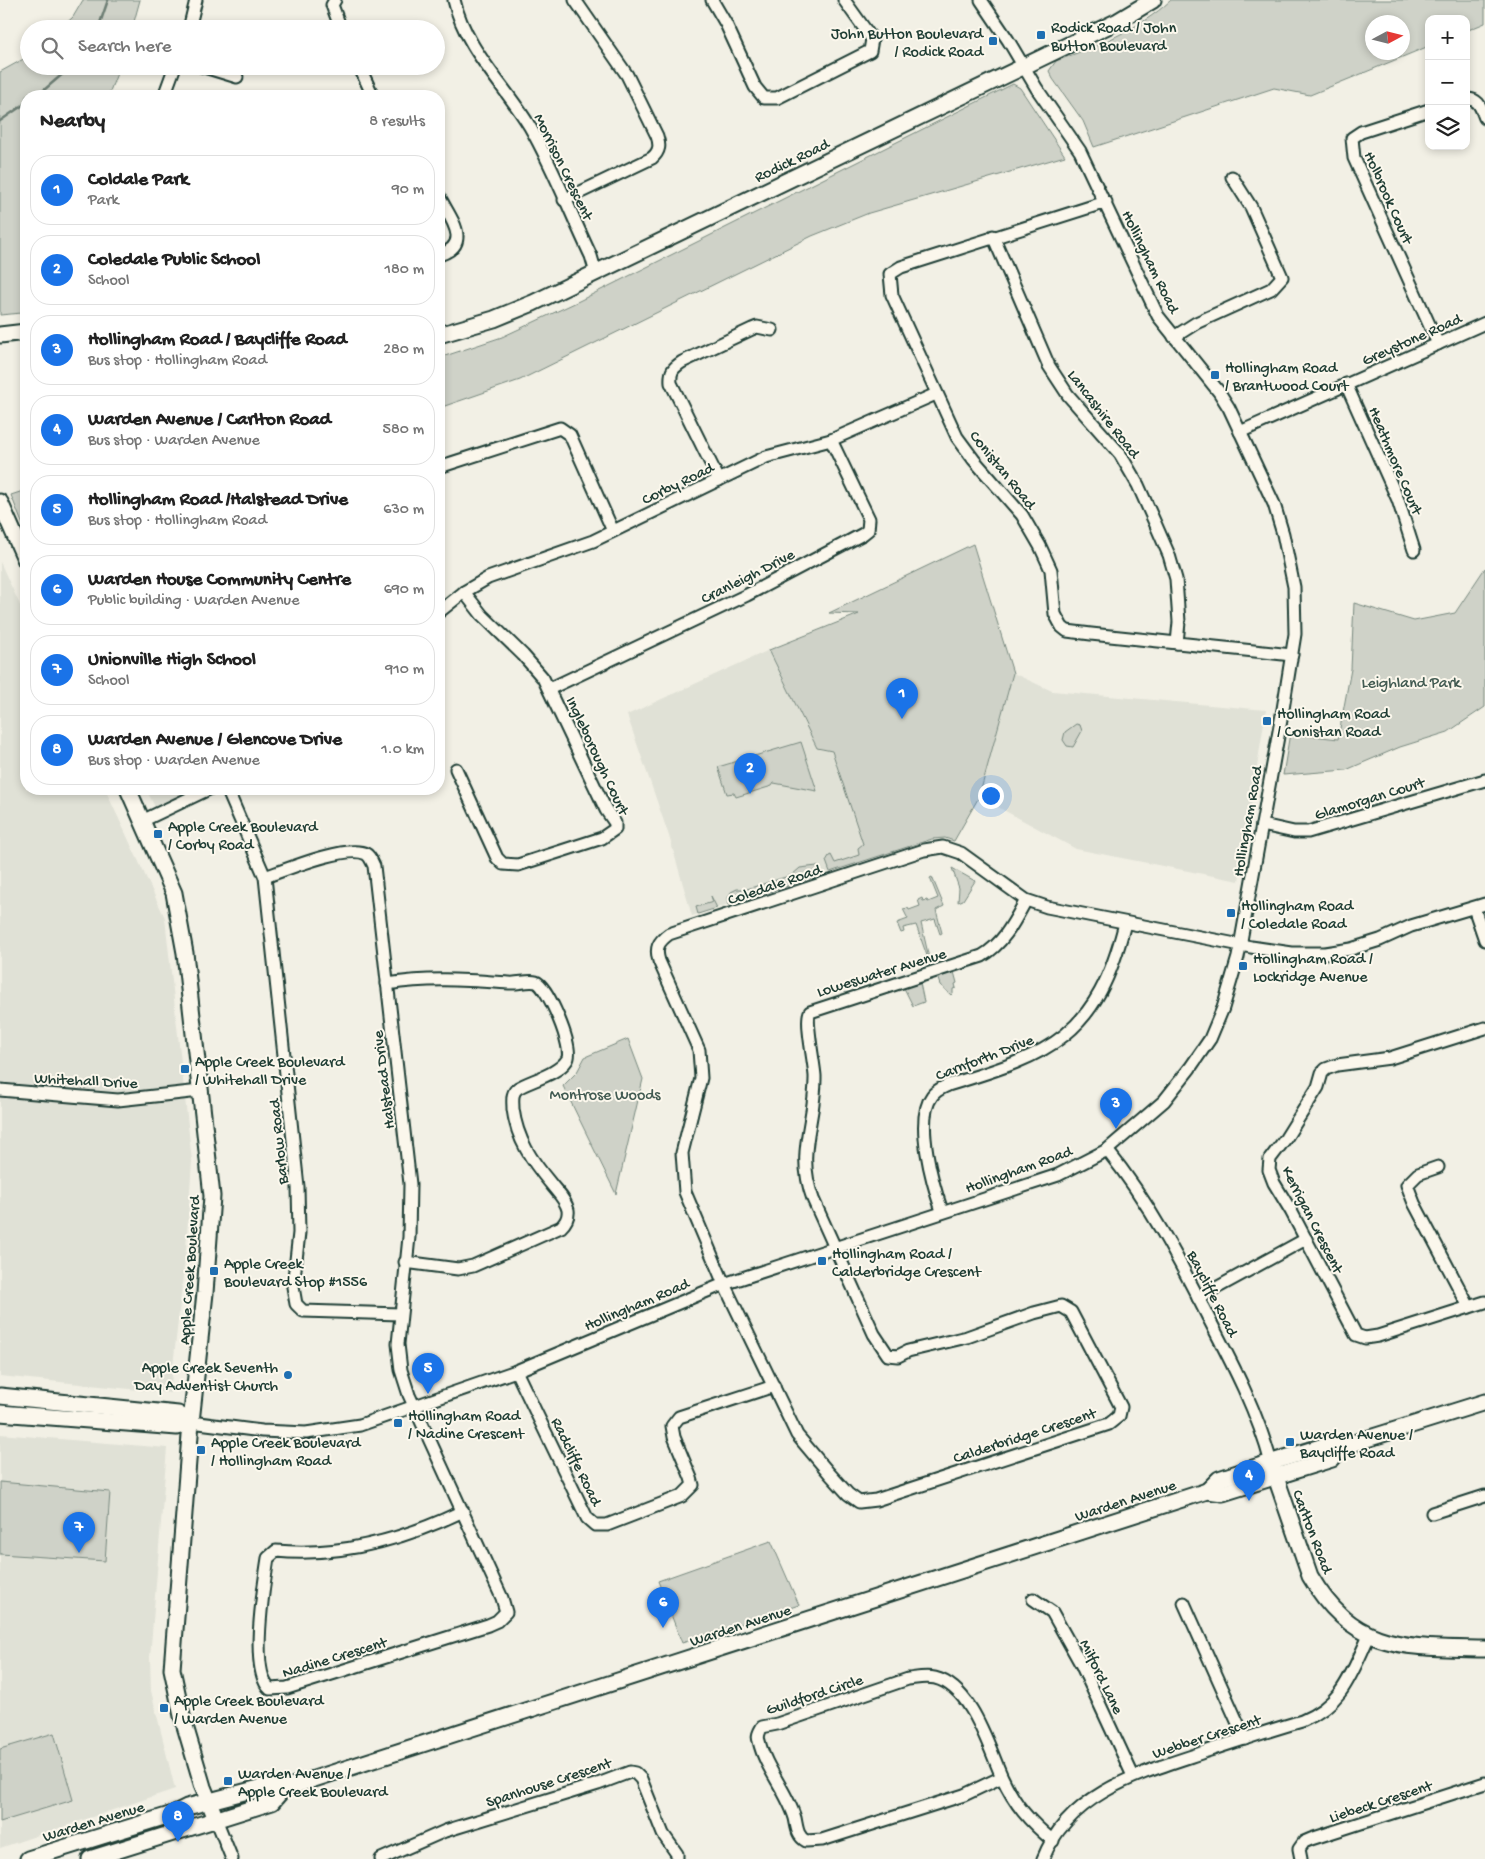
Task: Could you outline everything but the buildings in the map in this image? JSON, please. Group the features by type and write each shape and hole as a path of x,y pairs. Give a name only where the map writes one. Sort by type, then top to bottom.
{"main road":[{"name":"Rodick Road","path":"445,334 508,314 596,273 1118,21 1153,0"},
{"path":"0,335 20,333"},
{"path":"0,502 20,547"},
{"name":"Apple Creek Boulevard","path":"131,795 174,892 185,953 212,1196 205,1300 191,1422 172,1669 182,1716 216,1819"},
{"path":"0,1396 178,1414 191,1422"},
{"name":"Warden Avenue","path":"90,1859 272,1802 284,1790 1207,1491 1219,1479 1273,1470 1327,1445 1341,1447 1485,1402"},
{"path":"0,1413 177,1426 191,1422"},
{"name":"Carlton Road","path":"1273,1470 1295,1536 1316,1587 1342,1617 1369,1636 1398,1645 1421,1648 1485,1649"},
{"name":"Warden Avenue","path":"28,1859 173,1814 188,1806 267,1786 284,1790"}],"street":[{"path":"191,20 196,0"},
{"path":"335,0 332,6 337,20"},
{"name":"Morrison Crescent","path":"454,0 463,29 530,127 590,256 596,273"},
{"path":"564,200 652,158 657,153 660,145 658,136 627,75 575,0"},
{"path":"712,0 726,24 755,87 764,98 770,100 870,51 872,39 844,0"},
{"name":"Hollingham Road","path":"191,1422 262,1431 306,1433 360,1424 415,1407 516,1371 724,1284 942,1211 1058,1175 1107,1150 1164,1101 1205,1046 1223,1008 1234,975 1292,655 1295,613 1290,562 1274,504 1219,392 1158,316 1080,150 981,0"},
{"path":"166,90 172,75"},
{"path":"230,75 237,77"},
{"path":"364,75 371,90"},
{"path":"1470,99 1478,102 1485,118"},
{"name":"Holbrook Court","path":"1425,111 1361,132 1352,138 1351,144 1354,158 1438,344"},
{"path":"1174,337 1196,323 1271,289 1282,277 1251,207 1232,177"},
{"name":"Conistan Road","path":"1106,202 993,236 901,267 890,274 892,295 936,394 958,437 1022,515 1040,546 1051,570 1055,614 1062,628 1067,631 1292,655"},
{"path":"445,207 456,228 458,237 456,243 445,252"},
{"name":"Lancashire Road","path":"993,236 1053,373 1068,395 1109,440 1138,485 1169,555 1176,579 1179,622 1177,643"},
{"name":"Greystone Road","path":"1240,432 1485,323"},
{"path":"719,480 671,383 672,371 674,367 682,362 752,329 757,327 772,330"},
{"name":"Heathmore Court","path":"1346,384 1398,500 1414,550"},
{"name":"Corby Road","path":"445,607 464,592 488,578 573,549 766,457 831,440 936,394"},
{"path":"445,465 560,428 570,435 613,531"},
{"name":"Cranleigh Drive","path":"549,689 747,595 868,530 869,519 831,440"},
{"name":"Ingleborough Court","path":"456,769 497,858 503,864 518,865 610,835 615,829 615,823 606,810 549,689 534,667 482,615 464,592"},
{"name":"Glamorgan Court","path":"1262,825 1294,832 1308,832 1485,780"},
{"path":"142,821 197,795"},
{"name":"Barlow Road","path":"230,795 265,878 298,1187 299,1233 293,1287 294,1299 303,1311 400,1314"},
{"name":"Coledale Road","path":"724,1284 685,1192 682,1153 701,1078 699,1050 659,961 657,946 660,940 669,934 933,848 943,847 961,853 1026,900 1072,913 1292,953 1325,953 1351,949 1380,940 1411,926 1480,906"},
{"name":"Halstead Drive","path":"265,878 303,863 348,852 365,853 374,866 410,1184 409,1237 398,1344 401,1370 415,1407"},
{"name":"Loweswater Avenue","path":"835,1246 813,1199 806,1170 804,1147 815,1087 807,1016 814,1009 833,1005 982,956 997,946 1006,936 1026,900"},
{"path":"1480,906 1485,940"},
{"name":"Carnforth Drive","path":"942,1211 929,1167 925,1143 927,1108 931,1096 938,1089 948,1085 1012,1066 1036,1055 1063,1038 1088,1010 1107,980 1113,966 1125,923"},
{"path":"387,984 440,978 515,984 534,982 543,986 570,1050 567,1060 560,1068 518,1088 514,1091 512,1099 519,1136 533,1162 563,1200 568,1212 566,1222 561,1227 473,1266 458,1269 405,1262"},
{"name":"Kerrigan Crescent","path":"1485,1028 1390,1058 1338,1065 1326,1069 1322,1073 1318,1087 1286,1138 1272,1155 1268,1166 1274,1182 1356,1335 1365,1338 1378,1336 1485,1302"},
{"name":"Whitehall Drive","path":"0,1090 118,1100 200,1091"},
{"name":"Baycliffe Road","path":"1107,1150 1131,1182 1166,1236 1242,1385 1273,1470"},
{"path":"1438,1167 1418,1174 1407,1184 1414,1203 1469,1307"},
{"path":"1198,1298 1306,1239"},
{"name":"Calderbridge Crescent","path":"724,1284 797,1435 829,1474 859,1502 876,1500 1109,1424 1119,1416 1121,1407 1070,1312 1061,1306 1034,1313 967,1337 908,1351 898,1356 888,1354 874,1334 835,1246"},
{"name":"Radcliffe Road","path":"516,1371 587,1518 599,1526 612,1523 682,1496 691,1489 693,1485 691,1478 674,1437 672,1426 679,1417 774,1386"},
{"name":"Nadine Crescent","path":"415,1407 463,1511 505,1603 506,1612 503,1616 488,1624 287,1688 270,1689 266,1685 259,1670 260,1619 268,1558 272,1554 276,1551 325,1551 379,1543 407,1535 463,1511"},
{"path":"1432,1514 1485,1496"},
{"name":"Milford Lane","path":"1033,1599 1052,1612 1080,1664 1132,1776"},
{"path":"1184,1603 1245,1739"},
{"name":"Webber Crescent","path":"1044,1859 1063,1825 1076,1812 1104,1791 1132,1776 1310,1718 1334,1702 1340,1695 1369,1636"},
{"name":"Guildford Circle","path":"1002,1777 964,1795 822,1840 806,1841 799,1834 795,1819 764,1754 758,1739 759,1732 762,1727 777,1724 908,1679 924,1676 936,1678 954,1686 970,1706 1014,1800 1029,1821 1053,1841"},
{"name":"Spanhouse Crescent","path":"381,1859 445,1831 598,1784 630,1772 635,1773 641,1778 663,1834 677,1854 677,1859"},
{"name":"Liebeck Crescent","path":"1301,1859 1299,1850 1304,1842 1311,1839 1485,1783"},
{"path":"216,1819 232,1859"}],"shaded area":[{"path":"0,562 20,605 20,795 108,795 165,918 192,1161 186,1249 170,1393 0,1376"},
{"path":"769,650 817,748 832,751 868,859 692,916 669,836 627,715"},
{"path":"1013,673 1052,691 1266,710 1239,881 1076,849 979,797"},
{"path":"149,795 186,795 155,807"},
{"path":"0,1434 167,1448 150,1658 151,1691 175,1789 0,1848"}],"green space":[{"path":"83,0 140,0 134,20 70,20"},
{"path":"1171,0 1485,0 1485,23 1470,29 1470,15 1425,15 1425,48 1410,54 1410,15 1365,15 1365,60 1395,60 1310,95 1274,88 1094,147 1083,121 1049,71 1056,61 1116,36 1145,20"},
{"path":"20,61 20,75 116,75 110,90 20,90 20,313 0,315 0,72"},
{"path":"1013,84 1020,88 1065,156 869,213 812,236 520,380 445,406 445,356 502,337 579,301"},
{"path":"20,492 20,518 11,495"},
{"path":"973,544 1013,673 979,797 954,841 945,838 932,839 830,872 826,861 829,856 831,855 835,863 859,855 858,848 863,844 832,751 817,748 769,650 859,614 829,613"},
{"name":"Leighland Park","path":"1485,568 1485,707 1448,732 1400,747 1346,770 1283,775 1290,733 1338,739 1351,669 1354,603 1414,621 1455,613"},
{"path":"1076,724 1080,725 1082,731 1073,747 1067,746 1063,740 1065,732"},
{"path":"801,742 817,791 774,783 772,786 736,797 734,793 727,794 718,767"},
{"path":"817,866 822,875 729,905 728,898 731,892 737,889 747,889 792,875 800,868"},
{"path":"952,868 975,881 963,900 958,902 959,888"},
{"path":"932,877 944,906 936,910 942,933 940,934 935,919 921,923 931,967 916,925 903,928 904,932 901,933 897,923 908,919 903,909 908,908 909,910 920,906 918,900 922,898 923,901 927,900 928,902 938,898 930,878"},
{"path":"711,896 717,908 698,914 696,907 713,902"},
{"path":"954,972 957,983 951,995 940,985 937,976"},
{"path":"920,983 924,1002 913,1006 904,988"},
{"name":"Montrose Woods","path":"628,1039 643,1079 616,1194 563,1086 577,1072 585,1057"},
{"path":"0,1482 110,1492 105,1561 0,1554"},
{"path":"771,1541 799,1605 682,1643 658,1581"},
{"path":"54,1733 73,1800 0,1822 0,1749"}],"waterway":[{"path":"101,20 108,0"},
{"path":"44,90 62,75"},
{"path":"0,121 20,107"}],"place":[{"name":"Rodick Road / John Button Boulevard","path":"1041,35"},
{"name":"John Button Boulevard / Rodick Road","path":"993,41"},
{"name":"Hollingham Road / Brantwood Court","path":"1215,375"},
{"name":"Coldale Park","path":"902,719"},
{"name":"Hollingham Road / Conistan Road","path":"1267,721"},
{"name":"Coledale Public School","path":"750,794"},
{"name":"Apple Creek Boulevard / Corby Road","path":"158,834"},
{"name":"Hollingham Road / Coledale Road","path":"1231,913"},
{"name":"Hollingham Road / Lockridge Avenue","path":"1243,966"},
{"name":"Apple Creek Boulevard / Whitehall Drive","path":"185,1069"},
{"name":"Hollingham Road / Baycliffe Road","path":"1116,1129"},
{"name":"Hollingham Road / Calderbridge Crescent","path":"822,1261"},
{"name":"Apple Creek Boulevard Stop #1556","path":"214,1271"},
{"name":"Apple Creek Seventh Day Adventist Church","path":"288,1375"},
{"name":"Hollingham Road /Halstead Drive","path":"428,1394"},
{"name":"Hollingham Road / Nadine Crescent","path":"398,1423"},
{"name":"Warden Avenue / Baycliffe Road","path":"1290,1442"},
{"name":"Apple Creek Boulevard / Hollingham Road","path":"201,1450"},
{"name":"Warden Avenue / Carlton Road","path":"1249,1501"},
{"name":"Unionville High School","path":"79,1553"},
{"name":"Warden House Community Centre","path":"663,1628"},
{"name":"Apple Creek Boulevard / Warden Avenue","path":"164,1708"},
{"name":"Warden Avenue / Apple Creek Boulevard","path":"228,1781"},
{"name":"Warden Avenue / Glencove Drive","path":"178,1842"}]}
